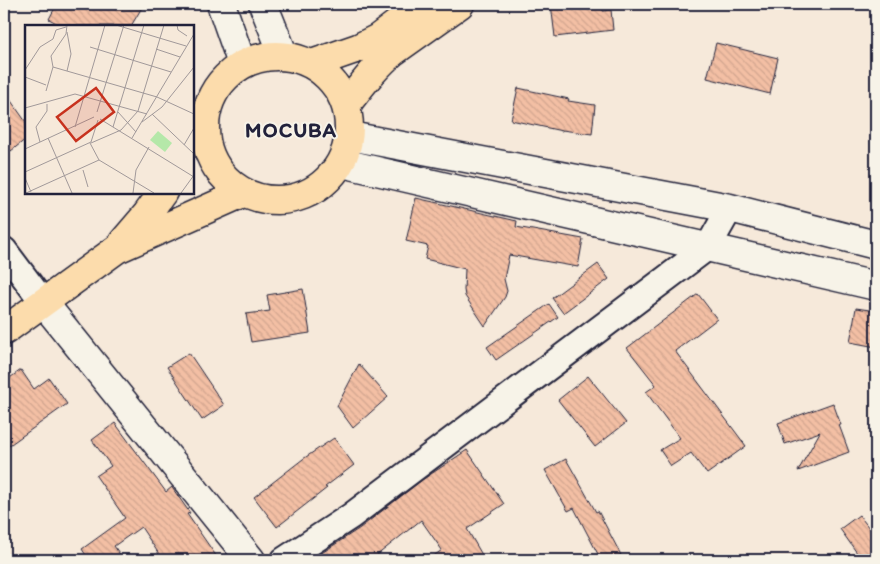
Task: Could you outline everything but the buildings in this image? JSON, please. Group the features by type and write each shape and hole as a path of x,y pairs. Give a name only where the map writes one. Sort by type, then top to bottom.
{"highway":[{"path":"312,64 358,48 378,38 422,4"},
{"path":"346,105 372,71 384,59 460,4"},
{"path":"284,56 312,64 326,75 338,89 346,105 350,120 350,136 342,163 324,185 299,198 271,201 243,193 221,175 198,132 216,88 242,64 262,57 284,56"},
{"path":"117,248 243,193"},
{"path":"4,331 117,248 147,214 162,194"}],"street":[{"path":"221,4 242,64"},
{"path":"263,4 284,56"},
{"path":"350,136 730,208 876,245"},
{"path":"342,163 876,286"},
{"path":"284,560 351,516 708,247 730,208"},
{"path":"4,250 43,302 251,560"}],"district":[{"name":"MOCUBA","path":"291,129"}]}
